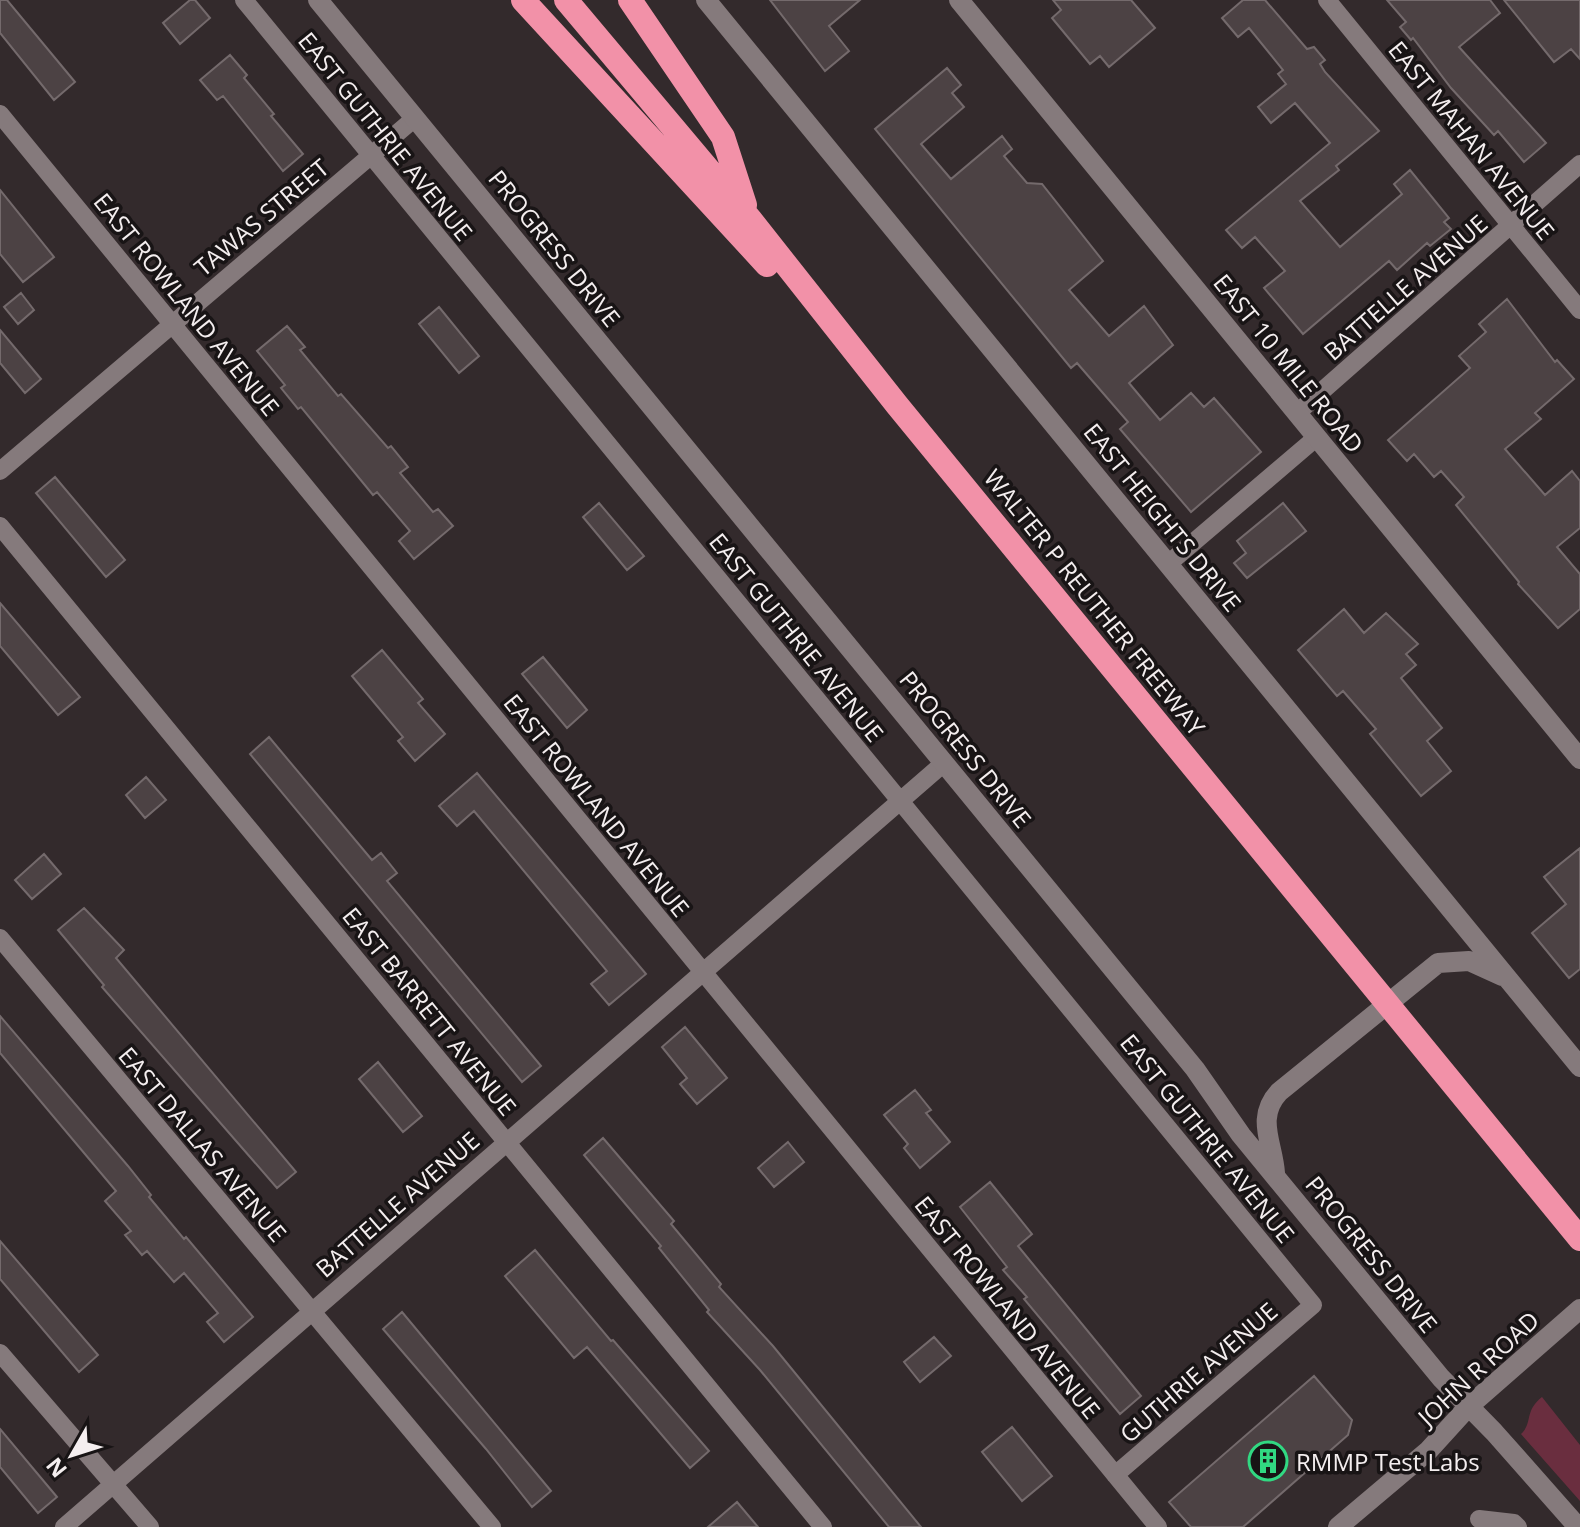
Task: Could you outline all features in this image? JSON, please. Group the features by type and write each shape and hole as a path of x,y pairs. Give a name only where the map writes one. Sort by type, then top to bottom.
{"highway":[{"path":"523,0 897,405"},
{"name":"WALTER P REUTHER FREEWAY","path":"566,0 750,219 897,405 1580,1239"},
{"path":"630,0 723,137 750,219"},
{"path":"1552,1204 1580,1228"}],"main road":[{"name":"PROGRESS DRIVE","path":"318,0 1195,1069 1241,1135 1441,1378 1494,1432 1578,1527"},
{"name":"EAST HEIGHTS DRIVE","path":"706,0 1580,1067"},
{"name":"EAST 10 MILE ROAD","path":"959,0 1580,759"},
{"path":"1275,1176 1274,1156 1265,1119 1271,1100 1429,968 1448,961 1469,961 1491,970 1518,989"},
{"name":"JOHN R ROAD","path":"1338,1527 1428,1451 1468,1407 1580,1309"}],"street":[{"name":"EAST GUTHRIE AVENUE","path":"244,0 1313,1305"},
{"name":"EAST MAHAN AVENUE","path":"1327,0 1580,310"},
{"name":"EAST ROWLAND AVENUE","path":"0,114 1158,1527"},
{"name":"TAWAS STREET","path":"0,471 415,118"},
{"name":"BATTELLE AVENUE","path":"1297,413 1580,164"},
{"path":"1168,564 1317,437"},
{"name":"EAST BARRETT AVENUE","path":"0,526 823,1527"},
{"name":"BATTELLE AVENUE","path":"64,1527 944,763"},
{"name":"EAST DALLAS AVENUE","path":"0,938 492,1527"},
{"name":"GUTHRIE AVENUE","path":"1115,1475 1313,1305"},
{"path":"0,1353 150,1527"},
{"path":"1479,1519 1514,1523 1518,1527"}],"shaded area":[{"path":"1542,1397 1580,1445 1580,1501 1521,1434 1533,1407"}],"building":[{"path":"0,0 7,0 75,82 54,100 0,33"},
{"path":"190,0 195,0 210,18 180,44 163,23"},
{"path":"770,0 860,0 829,26 849,51 825,71"},
{"path":"1053,0 1131,0 1155,28 1109,67 1100,56 1090,64 1052,18 1061,10"},
{"path":"1243,0 1265,0 1307,49 1314,47 1325,60 1320,64 1325,72 1379,131 1336,166 1339,170 1300,201 1340,247 1402,194 1394,184 1410,170 1449,218 1444,222 1451,229 1430,246 1427,243 1397,270 1389,261 1303,334 1264,288 1285,271 1255,237 1242,248 1226,230 1330,143 1295,103 1271,123 1258,107 1286,84 1278,74 1283,70 1249,28 1238,37 1222,18"},
{"path":"1387,0 1490,0 1500,13 1459,47 1546,143 1524,162 1498,131 1494,135 1451,88 1413,38 1411,40 1400,27 1406,22"},
{"path":"1504,0 1580,0 1580,59 1571,49 1554,62"},
{"path":"230,55 247,75 244,78 274,114 271,116 303,154 283,171 223,96 217,100 200,80"},
{"path":"947,68 961,85 952,93 964,107 921,144 951,179 1002,136 1012,149 1004,156 1027,183 1042,184 1103,261 1069,290 1109,336 1144,306 1173,345 1129,383 1160,420 1191,393 1204,407 1214,398 1261,452 1191,512 1120,429 1128,422 1077,363 1071,368 875,129"},
{"path":"0,190 54,257 23,282 0,254"},
{"path":"21,293 34,310 18,324 4,307"},
{"path":"1507,299 1555,362 1557,360 1574,379 1535,413 1541,419 1505,449 1545,495 1572,471 1580,481 1580,528 1557,547 1580,574 1580,609 1558,628 1518,584 1456,505 1464,497 1441,471 1434,477 1414,454 1407,461 1388,440 1470,368 1459,356 1486,332 1479,324"},
{"path":"439,307 479,356 459,373 419,324"},
{"path":"287,326 305,347 300,350 338,396 341,394 408,467 400,473 433,512 438,509 453,526 414,559 399,541 410,531 377,492 373,495 301,407 298,409 281,388 285,385 257,351"},
{"path":"0,330 41,379 25,393 0,363"},
{"path":"55,477 125,560 106,577 36,493"},
{"path":"599,503 644,556 627,570 583,517"},
{"path":"1283,503 1306,531 1247,578 1234,563 1246,553 1237,541"},
{"path":"0,603 80,697 58,715 0,646"},
{"path":"1344,609 1364,633 1386,613 1418,644 1406,654 1416,665 1401,678 1442,728 1427,741 1451,771 1421,796 1370,734 1376,729 1343,691 1337,696 1298,650"},
{"path":"382,650 423,699 418,703 445,734 415,761 398,741 403,737 352,676"},
{"path":"543,657 587,710 567,728 522,674"},
{"path":"269,737 372,860 381,853 397,873 387,881 541,1066 522,1082 250,754"},
{"path":"477,773 646,974 609,1005 591,984 607,971 474,811 457,826 439,806"},
{"path":"146,777 166,800 145,818 126,795"},
{"path":"1580,848 1580,969 1569,978 1532,933 1566,904 1544,877"},
{"path":"44,854 61,874 32,899 15,880"},
{"path":"84,908 124,950 116,958 296,1172 277,1188 102,987 104,985 58,930"},
{"path":"0,1016 128,1166 184,1239 186,1237 253,1317 224,1342 207,1322 218,1313 184,1273 174,1282 147,1251 142,1255 125,1235 131,1231 105,1201 116,1191 0,1053"},
{"path":"685,1027 727,1078 697,1104 680,1084 687,1078 662,1047"},
{"path":"378,1062 422,1116 403,1132 359,1079"},
{"path":"915,1090 931,1110 926,1113 950,1142 920,1168 904,1148 908,1144 884,1115"},
{"path":"603,1138 674,1221 671,1224 721,1284 719,1287 773,1346 921,1527 889,1527 760,1370 707,1312 709,1310 659,1248 661,1246 584,1155"},
{"path":"788,1142 804,1162 774,1187 758,1168"},
{"path":"990,1182 1032,1234 1018,1246 1141,1396 1120,1414 1024,1299 1027,1297 1003,1270 1007,1267 960,1207"},
{"path":"0,1241 98,1355 79,1372 0,1279"},
{"path":"535,1250 709,1451 690,1468 587,1347 574,1358 505,1276"},
{"path":"402,1312 551,1491 532,1507 383,1329"},
{"path":"934,1337 951,1356 920,1382 904,1362"},
{"name":"RMMP Test Labs","path":"1314,1376 1352,1420 1348,1435 1243,1527 1191,1527 1169,1502"},
{"path":"1012,1427 1052,1476 1022,1501 982,1452"},
{"path":"0,1429 57,1497 38,1513 0,1467"},
{"path":"737,1502 758,1527 708,1527"}],"place":[{"name":"RMMP Test Labs","path":"1268,1461"}]}
